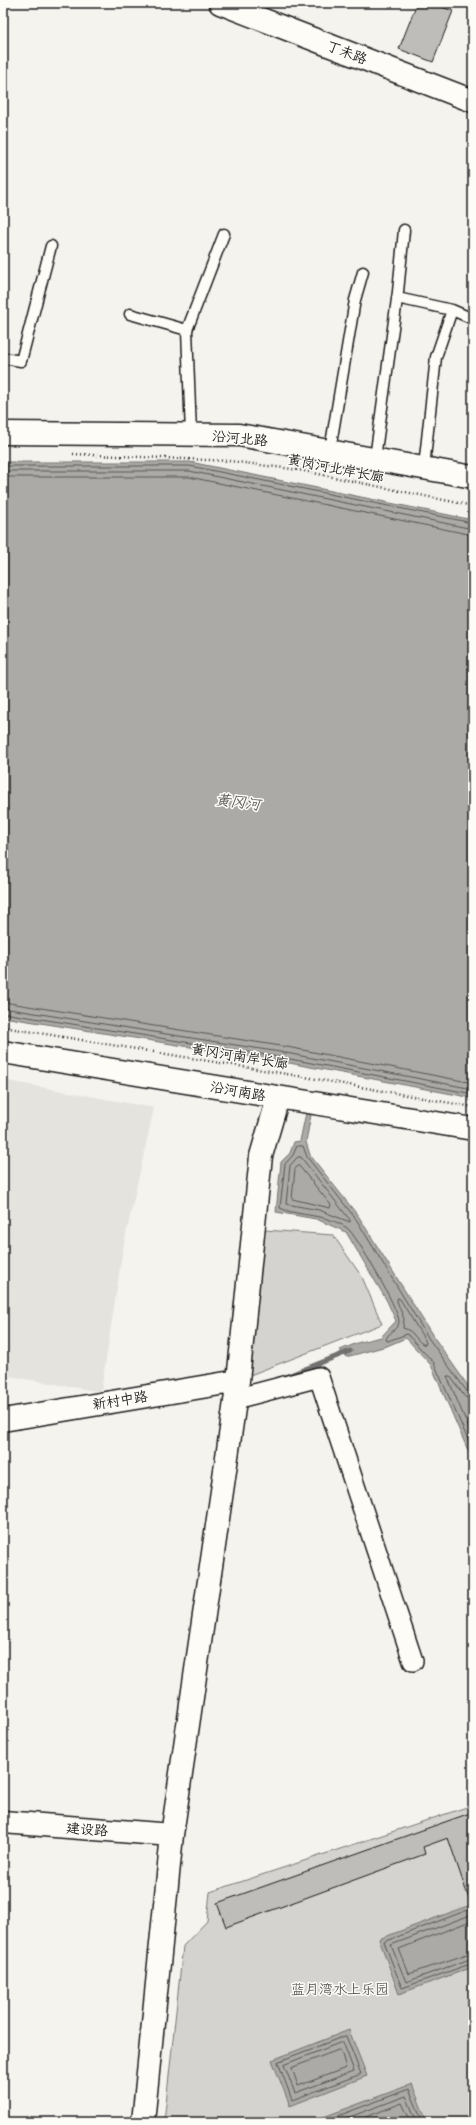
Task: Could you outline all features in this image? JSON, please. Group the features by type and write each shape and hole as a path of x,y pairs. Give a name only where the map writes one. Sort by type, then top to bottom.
{"street":[{"name":"丁未路","path":"220,3 473,101"},
{"name":"沿河北路","path":"3,433 239,435 375,458 473,477"},
{"name":"沿河南路","path":"3,1052 473,1129"},
{"path":"143,2122 172,1835 236,1390 261,1156 278,1098"},
{"path":"236,1390 319,1377 413,1661"},
{"name":"新村中路","path":"3,1420 236,1390"},
{"name":"建设路","path":"3,1822 172,1835"}],"lane":[{"path":"375,458 397,298 404,230"},
{"path":"191,434 187,330 224,234"},
{"path":"3,358 21,361 51,246"},
{"path":"330,450 355,300 362,272"},
{"path":"397,298 452,310 473,319"},
{"path":"424,468 436,357 452,310"},
{"path":"130,314 187,330"}],"path":[{"name":"黄岗河北岸长廊","path":"66,454 230,461 299,470 473,506"},
{"name":"黄冈河南岸长廊","path":"3,1027 299,1076 473,1107"}],"shaded area":[{"path":"3,1080 154,1108 123,1248 101,1392 3,1375"}],"green space":[{"path":"265,1230 333,1235 362,1277 382,1324 250,1375"},
{"name":"蓝月湾水上乐园","path":"473,1805 473,2122 164,2122 183,1946 207,1921 210,1892"}],"water":[{"name":"黄冈河","path":"3,462 190,462 473,520 473,1098 284,1062 3,1017"},
{"path":"307,1108 312,1109 306,1142 310,1155 359,1217 433,1336 473,1393 473,1462 431,1365 406,1338 387,1346 346,1357 340,1350 360,1342 381,1337 396,1321 387,1301 346,1232 316,1219 276,1212 281,1162 290,1153 294,1142 300,1141"},
{"path":"473,1904 473,1967 399,1994 379,1939"},
{"path":"349,2030 367,2076 290,2106 272,2060"},
{"path":"412,2084 427,2122 310,2122"}],"building":[{"path":"417,3 431,3 453,11 433,62 399,49"},
{"path":"473,1812 473,1905 471,1905 448,1838 423,1847 425,1854 226,1927 217,1903"}],"waterway":[{"path":"285,1377 350,1351"}]}
